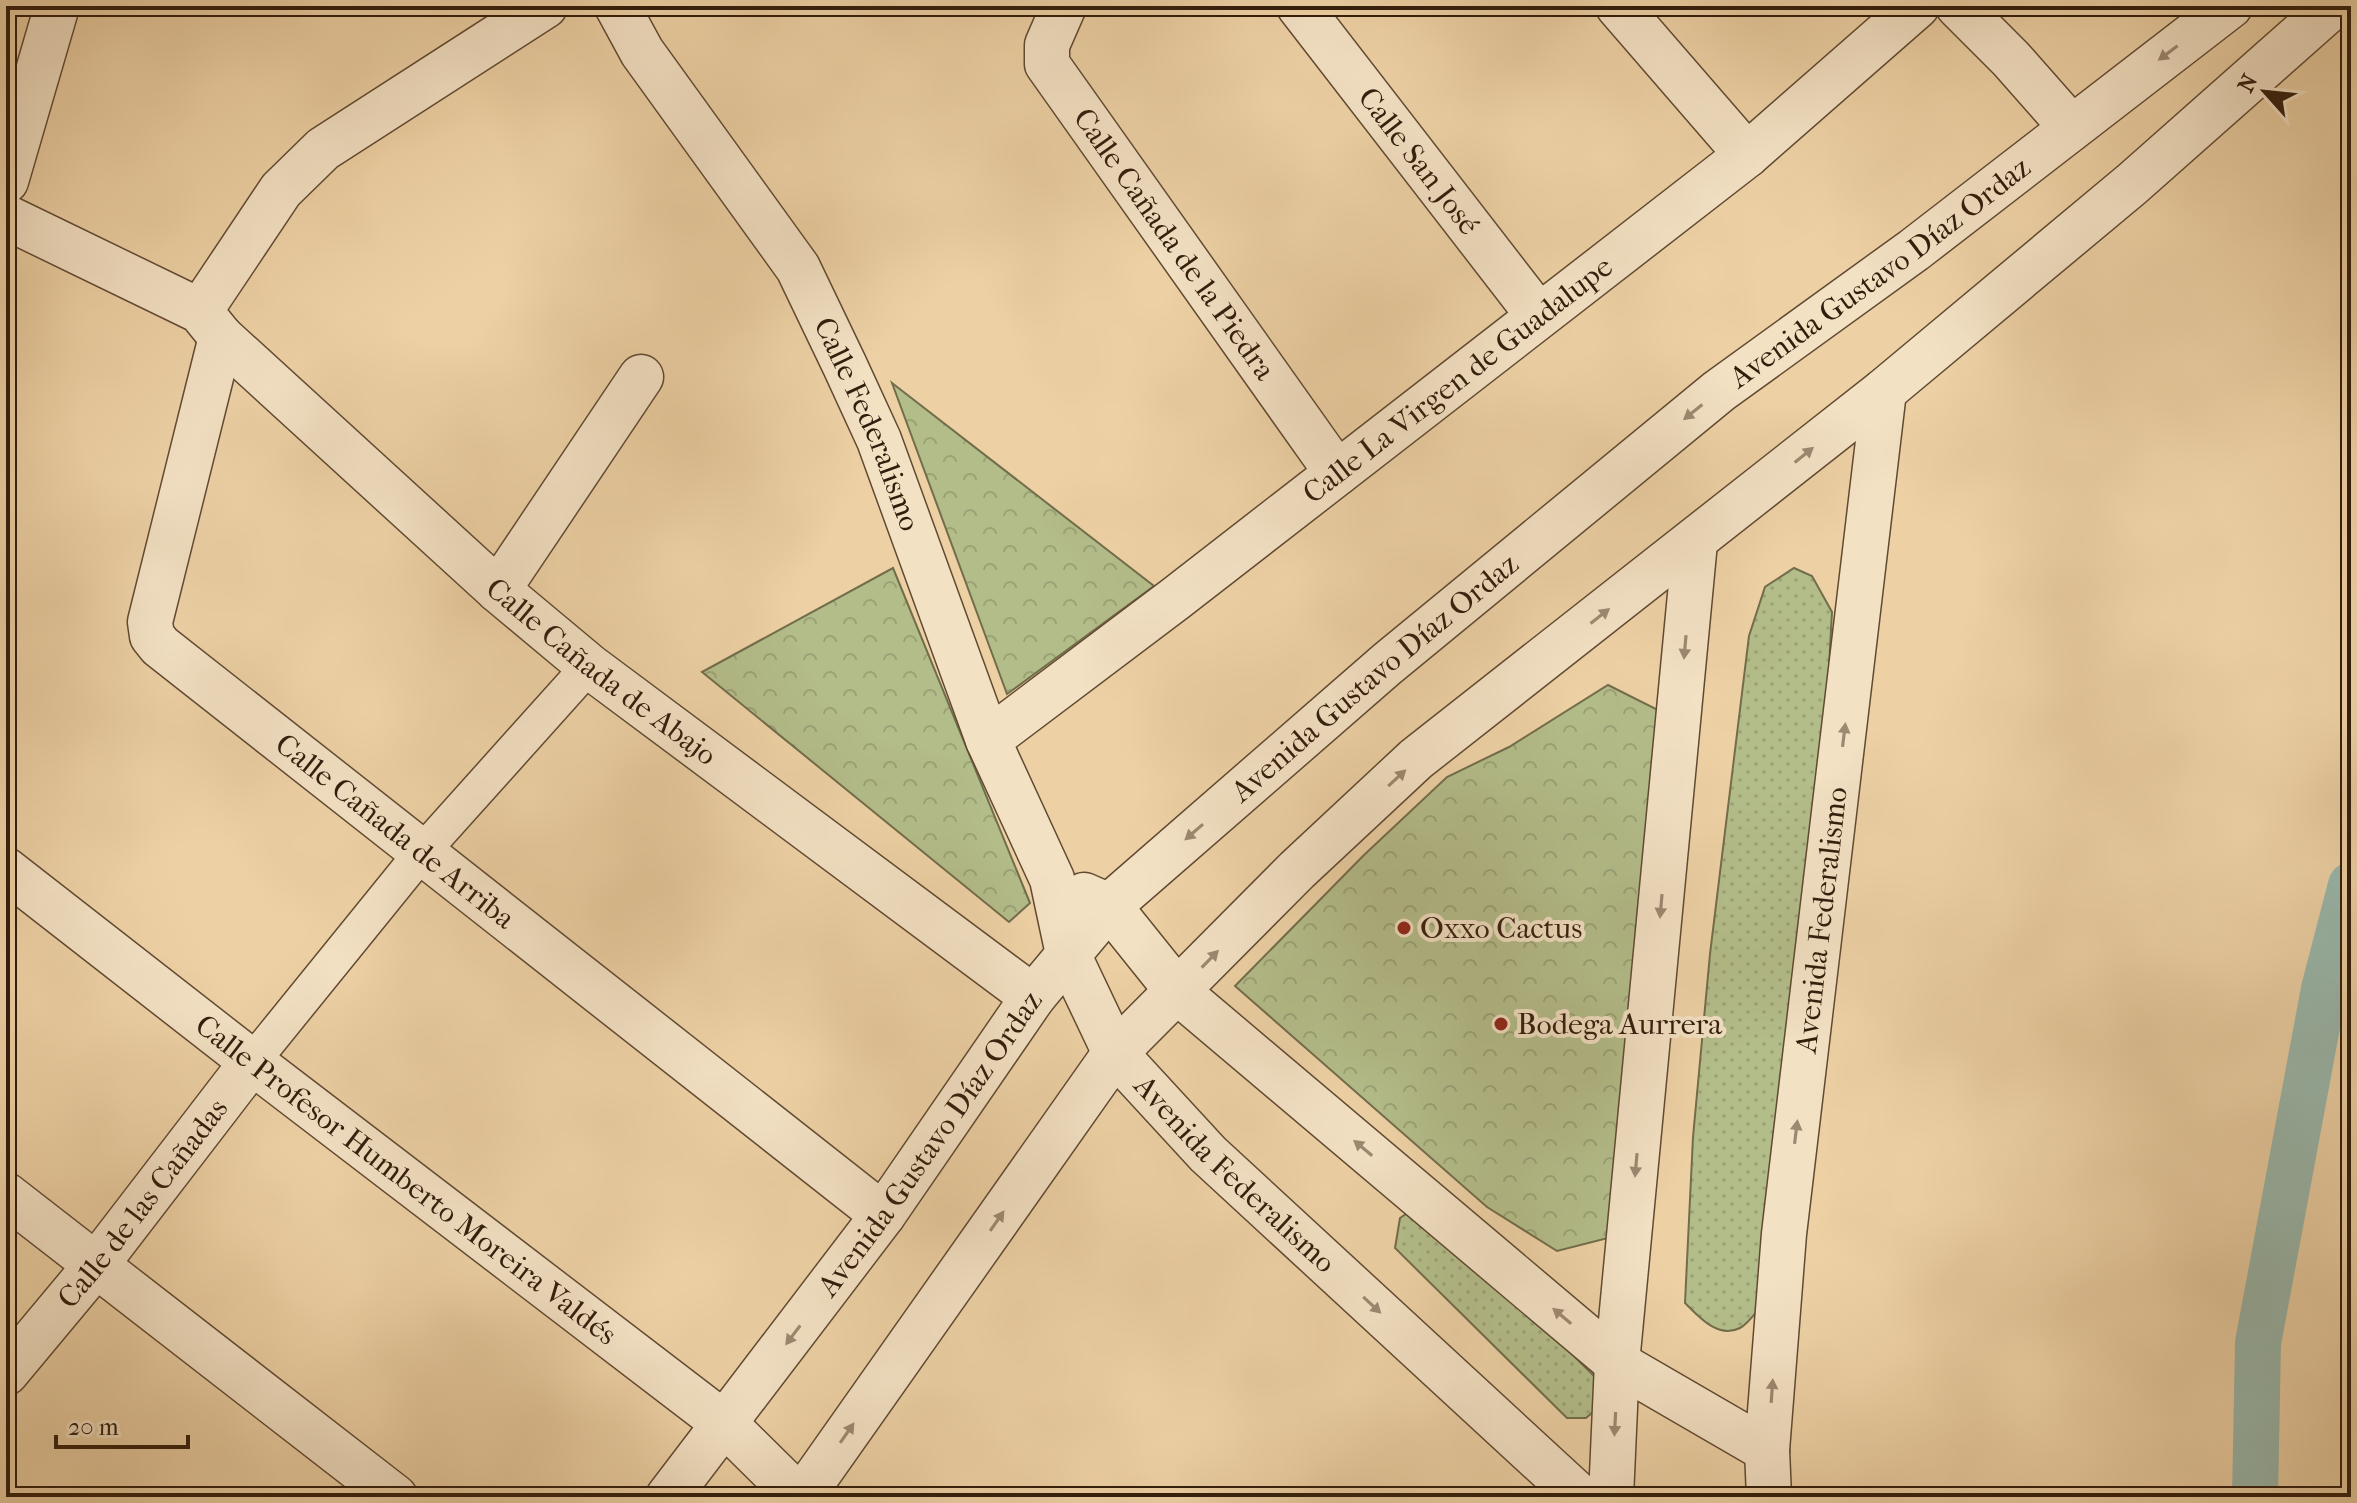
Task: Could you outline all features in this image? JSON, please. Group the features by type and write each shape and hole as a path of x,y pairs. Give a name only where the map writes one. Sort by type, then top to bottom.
{"street":[{"path":"6,181 57,6"},
{"path":"210,324 281,190 323,149 545,6"},
{"name":"Calle Federalismo","path":"617,6 642,52 798,268 879,440 988,740 1052,879 1068,954"},
{"name":"Calle Cañada de la Piedra","path":"1064,6 1047,45 1047,64 1337,473"},
{"name":"Calle San José","path":"1299,6 1538,315"},
{"path":"1618,6 1747,155"},
{"name":"Calle La Virgen de Guadalupe","path":"988,740 1175,599 1747,155 1917,6"},
{"path":"1958,6 2011,59 2071,127"},
{"name":"Avenida Gustavo Díaz Ordaz","path":"668,1497 883,1215 1033,997 1109,906 1387,664 1719,391 1914,250 2230,6"},
{"path":"801,1497 1115,1053 1297,870 1416,759 1884,391 2132,184 2333,6"},
{"name":"Calle Cañada de Abajo","path":"6,217 210,324 498,590 589,666 1033,997"},
{"name":"Calle Cañada de Arriba","path":"210,324 150,622 152,636 160,646 883,1215"},
{"path":"498,590 641,377"},
{"name":"Avenida Federalismo","path":"1769,1497 1767,1450 1784,1234 1884,391"},
{"path":"1611,1497 1617,1363 1695,542"},
{"name":"Calle de las Cañadas","path":"6,1373 96,1265 252,1062 423,851 589,666"},
{"name":"Calle Profesor Humberto Moreira Valdés","path":"6,870 725,1424 801,1497"},
{"path":"1052,879 1109,906 1178,992 1617,1363 1767,1450"},
{"name":"Avenida Federalismo","path":"1068,954 1115,1053 1208,1154 1580,1497"},
{"path":"6,1195 395,1497"}],"green space":[{"path":"892,383 1154,586 1007,694"},
{"path":"893,568 1030,903 1009,922 702,672"},
{"path":"1794,568 1812,576 1832,612 1827,703 1762,1305 1743,1326 1724,1331 1710,1325 1685,1303 1693,1137 1710,954 1749,636 1765,587"},
{"path":"1608,685 1664,713 1612,1237 1557,1251 1487,1207 1235,986 1364,855 1447,777 1509,747"},
{"path":"1409,1212 1550,1332 1597,1379 1593,1412 1586,1418 1567,1418 1395,1248 1400,1218"}],"waterway":[{"path":"2255,1497 2258,1343 2324,989 2351,885"}],"place":[{"name":"Oxxo Cactus","path":"1404,928"},
{"name":"Bodega Aurrera","path":"1501,1024"}]}
